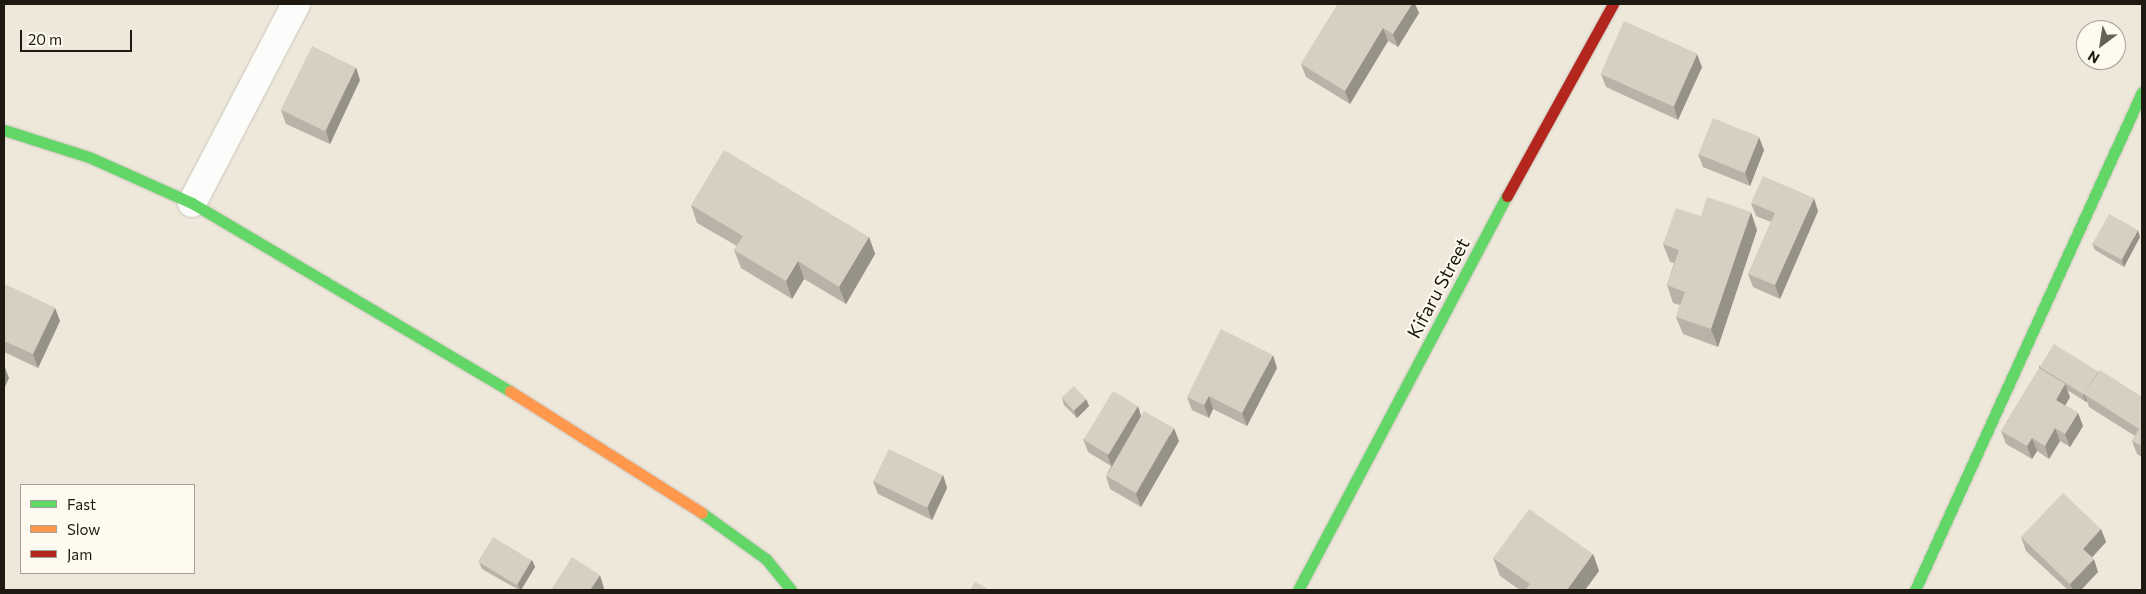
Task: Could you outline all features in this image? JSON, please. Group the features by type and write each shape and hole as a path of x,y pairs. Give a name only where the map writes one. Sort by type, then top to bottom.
{"street":[{"path":"192,203 296,4"},
{"name":"Kifaru Street","path":"1298,590 1491,225 1613,4"},
{"path":"1915,590 2002,394 2085,221 2142,92"},
{"path":"4,130 89,157 192,203 542,410 709,516 766,559 791,590"}],"building":[{"path":"1338,4 1412,4 1393,34 1383,28 1345,91 1301,64"},
{"path":"1624,21 1697,54 1673,107 1600,74"},
{"path":"312,46 356,67 325,131 281,110"},
{"path":"1713,118 1759,137 1745,173 1698,154"},
{"path":"724,150 869,237 839,287 798,261 786,281 734,250 743,236 691,205"},
{"path":"1763,176 1814,198 1775,285 1748,274 1775,213 1751,203"},
{"path":"1707,197 1751,212 1711,329 1676,317 1685,292 1667,285 1679,250 1663,244 1676,208 1701,216"},
{"path":"2109,214 2138,230 2121,260 2093,244"},
{"path":"4,284 55,308 33,354 4,341"},
{"path":"1221,329 1273,355 1242,413 1209,396 1204,405 1187,397"},
{"path":"2054,344 2098,372 2084,394 2040,367"},
{"path":"2039,368 2065,384 2056,400 2078,413 2065,434 2055,428 2045,446 2032,438 2027,446 2001,431"},
{"path":"2100,370 2142,397 2142,446 2132,441 2139,429 2084,394"},
{"path":"1074,386 1086,399 1074,411 1062,398"},
{"path":"1113,391 1138,406 1109,455 1084,440"},
{"path":"1144,411 1173,428 1136,493 1106,476"},
{"path":"889,449 943,475 927,508 873,481"},
{"path":"2063,493 2101,529 2083,549 2094,559 2070,584 2021,537"},
{"path":"1529,509 1593,554 1567,590 1525,590 1530,584 1493,558"},
{"path":"493,537 532,560 517,585 478,562"},
{"path":"572,557 600,575 590,590 551,590"},
{"path":"975,582 990,590 970,590"}],"traffic: fast":[{"path":"1915,590 2142,92"},
{"path":"4,130 89,157 192,203 510,391"},
{"path":"1298,590 1507,196"},
{"path":"702,513 766,559 791,590"}],"traffic: slow":[{"path":"510,391 702,513"}],"traffic: jam":[{"path":"1507,196 1613,4"}]}
